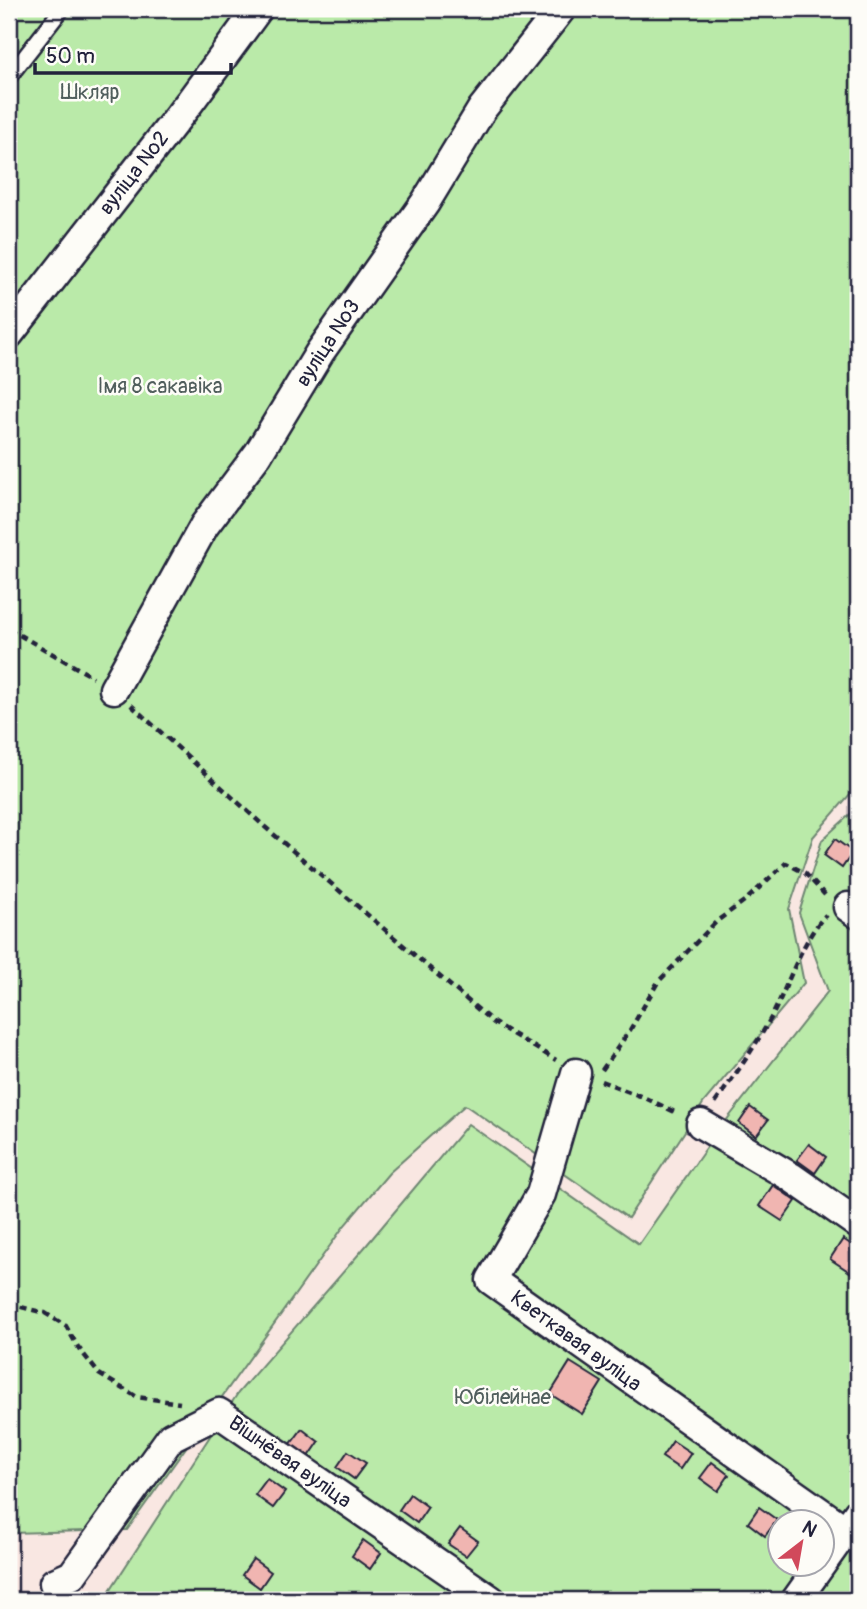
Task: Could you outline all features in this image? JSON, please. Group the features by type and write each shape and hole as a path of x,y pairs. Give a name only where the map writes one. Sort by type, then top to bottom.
{"street":[{"name":"вуліца №2","path":"9,334 189,103 258,9"},
{"name":"вуліца №3","path":"114,689 204,526 258,454 320,352 417,215 482,109 561,9"},
{"name":"Кветкавая вуліца","path":"586,1076 541,1194 491,1280 574,1341 854,1527"},
{"path":"701,1124 791,1177 858,1224"},
{"name":"Вішнёвая вуліца","path":"54,1583 72,1575 171,1437 219,1413 491,1600"},
{"path":"796,1600 854,1527"}],"lane":[{"path":"9,78 62,9"}],"path":[{"path":"9,629 114,689 265,827 494,1023 586,1076 643,1097 701,1124 755,1045 821,920 847,909 805,873 786,863 747,899 717,921 658,982 630,1030 586,1076"},
{"path":"9,1304 45,1313 66,1326 99,1374 137,1397 177,1402 219,1413"}],"green space":[{"path":"9,9 858,9 858,785 813,837 789,909 804,983 704,1102 628,1218 465,1105 389,1173 344,1226 127,1530 9,1533"},
{"name":"Юбілейнае","path":"858,807 858,1490 836,1522 836,1508 766,1508 766,1578 798,1578 782,1600 115,1600 107,1595 238,1393 468,1124 639,1244 718,1131 828,991 799,913 822,840"},
{"path":"858,1530 858,1600 811,1600 826,1578 836,1578 836,1563"}],"building":[{"path":"835,839 853,852 842,868 824,855"},
{"path":"750,1107 768,1120 756,1136 739,1123"},
{"path":"809,1144 826,1157 815,1173 797,1160"},
{"path":"773,1185 796,1201 782,1221 759,1206"},
{"path":"843,1239 858,1249 858,1266 853,1274 830,1259"},
{"path":"570,1362 602,1382 582,1414 550,1394"},
{"path":"302,1429 319,1442 308,1458 290,1445"},
{"path":"673,1441 691,1453 680,1469 662,1457"},
{"path":"348,1451 366,1463 354,1479 337,1467"},
{"path":"712,1462 729,1475 718,1491 700,1478"},
{"path":"267,1479 285,1492 273,1508 255,1495"},
{"path":"410,1494 428,1507 417,1523 399,1510"},
{"path":"759,1507 766,1512 766,1535 765,1536 748,1523"},
{"path":"460,1528 478,1541 466,1556 448,1544"},
{"path":"363,1540 381,1553 370,1569 352,1556"},
{"path":"253,1559 271,1572 260,1588 242,1575"}],"park label":[{"name":"Шкляр","path":"90,92"},
{"name":"Імя 8 сакавіка","path":"160,386"}]}
